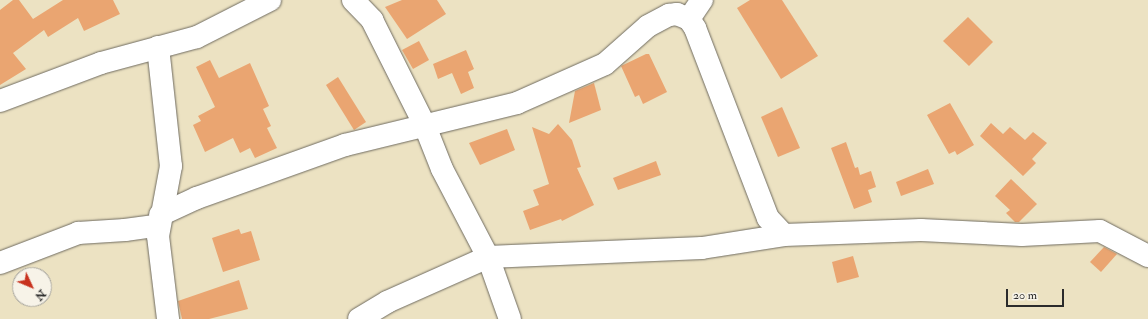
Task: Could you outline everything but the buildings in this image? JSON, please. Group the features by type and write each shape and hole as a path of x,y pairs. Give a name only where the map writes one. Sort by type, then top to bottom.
{"street":[{"path":"0,101 101,63 158,48 216,30 271,0 284,0"},
{"path":"353,0 372,20 425,126 442,169 488,257 510,319"},
{"path":"689,18 702,0"},
{"path":"0,263 78,233 126,230 159,220 197,198 345,145 517,103 605,64 648,26 660,19 677,14 689,18 695,28 768,218 784,235"},
{"path":"158,48 171,166 167,196 159,220 168,319"},
{"path":"359,319 387,302 488,257 702,248 784,235 921,230 1022,235 1092,231 1108,234 1148,256"}]}
